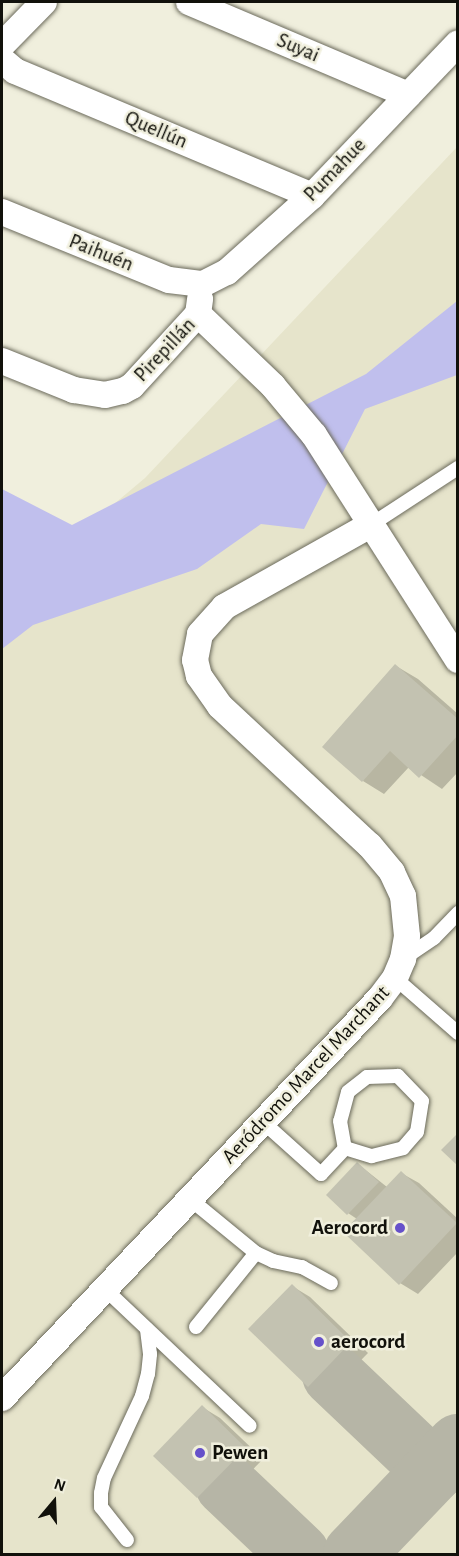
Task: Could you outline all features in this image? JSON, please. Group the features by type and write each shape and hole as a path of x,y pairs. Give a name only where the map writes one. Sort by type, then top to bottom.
{"street":[{"path":"2,45 44,2"},
{"name":"Suyai","path":"189,2 408,95"},
{"name":"Pumahue","path":"203,284 227,272 312,196 458,43"},
{"name":"Quellún","path":"2,60 15,71 312,196"},
{"name":"Paihuén","path":"2,212 169,280 203,284"},
{"name":"Pirepillán","path":"2,361 74,390 93,395 113,395 132,386 198,314 203,284"},
{"path":"198,314 294,408 372,524 431,622 458,660"},
{"path":"372,524 224,607 200,634 195,660 199,676 220,706 369,845 392,872 403,896 407,936 399,968"},
{"name":"Aeródromo Marcel Marchant","path":"2,1398 380,998 399,968"}],"lane":[{"path":"372,524 458,468"},
{"path":"458,914 399,968 458,1033"},
{"path":"398,1076 422,1101 417,1132 403,1148 372,1156 345,1148 340,1120 348,1092 367,1077 398,1076"},
{"path":"263,1122 321,1174 345,1148"},
{"path":"190,1199 256,1252 273,1261 302,1268 331,1283"},
{"path":"196,1327 256,1252"},
{"path":"105,1288 250,1426"},
{"path":"127,1540 101,1507 101,1492 104,1478 142,1396 148,1374 147,1329"}],"shaded area":[{"path":"457,147 457,1554 2,1554 2,598 145,478"},
{"path":"457,301 457,375 365,409 304,529 261,524 197,569 33,625 2,649 2,489 72,525 366,374"}],"building":[{"path":"395,664 458,719 458,735 419,778 390,751 362,782 322,747"},
{"path":"458,1133 458,1166 441,1150"},
{"path":"357,1162 379,1182 347,1215 326,1195"},
{"name":"Aerocord","path":"401,1171 457,1223 399,1285 343,1232"},
{"path":"292,1284 351,1342 308,1387 248,1329"},
{"path":"202,1405 246,1448 197,1498 153,1456"}],"taxiway":[{"path":"333,1375 434,1471"},
{"path":"354,1554 458,1445"},
{"path":"226,1485 299,1554"}],"place":[{"name":"Aerocord","path":"400,1228"},
{"name":"aerocord","path":"319,1342"},
{"name":"Pewen","path":"200,1453"}]}
